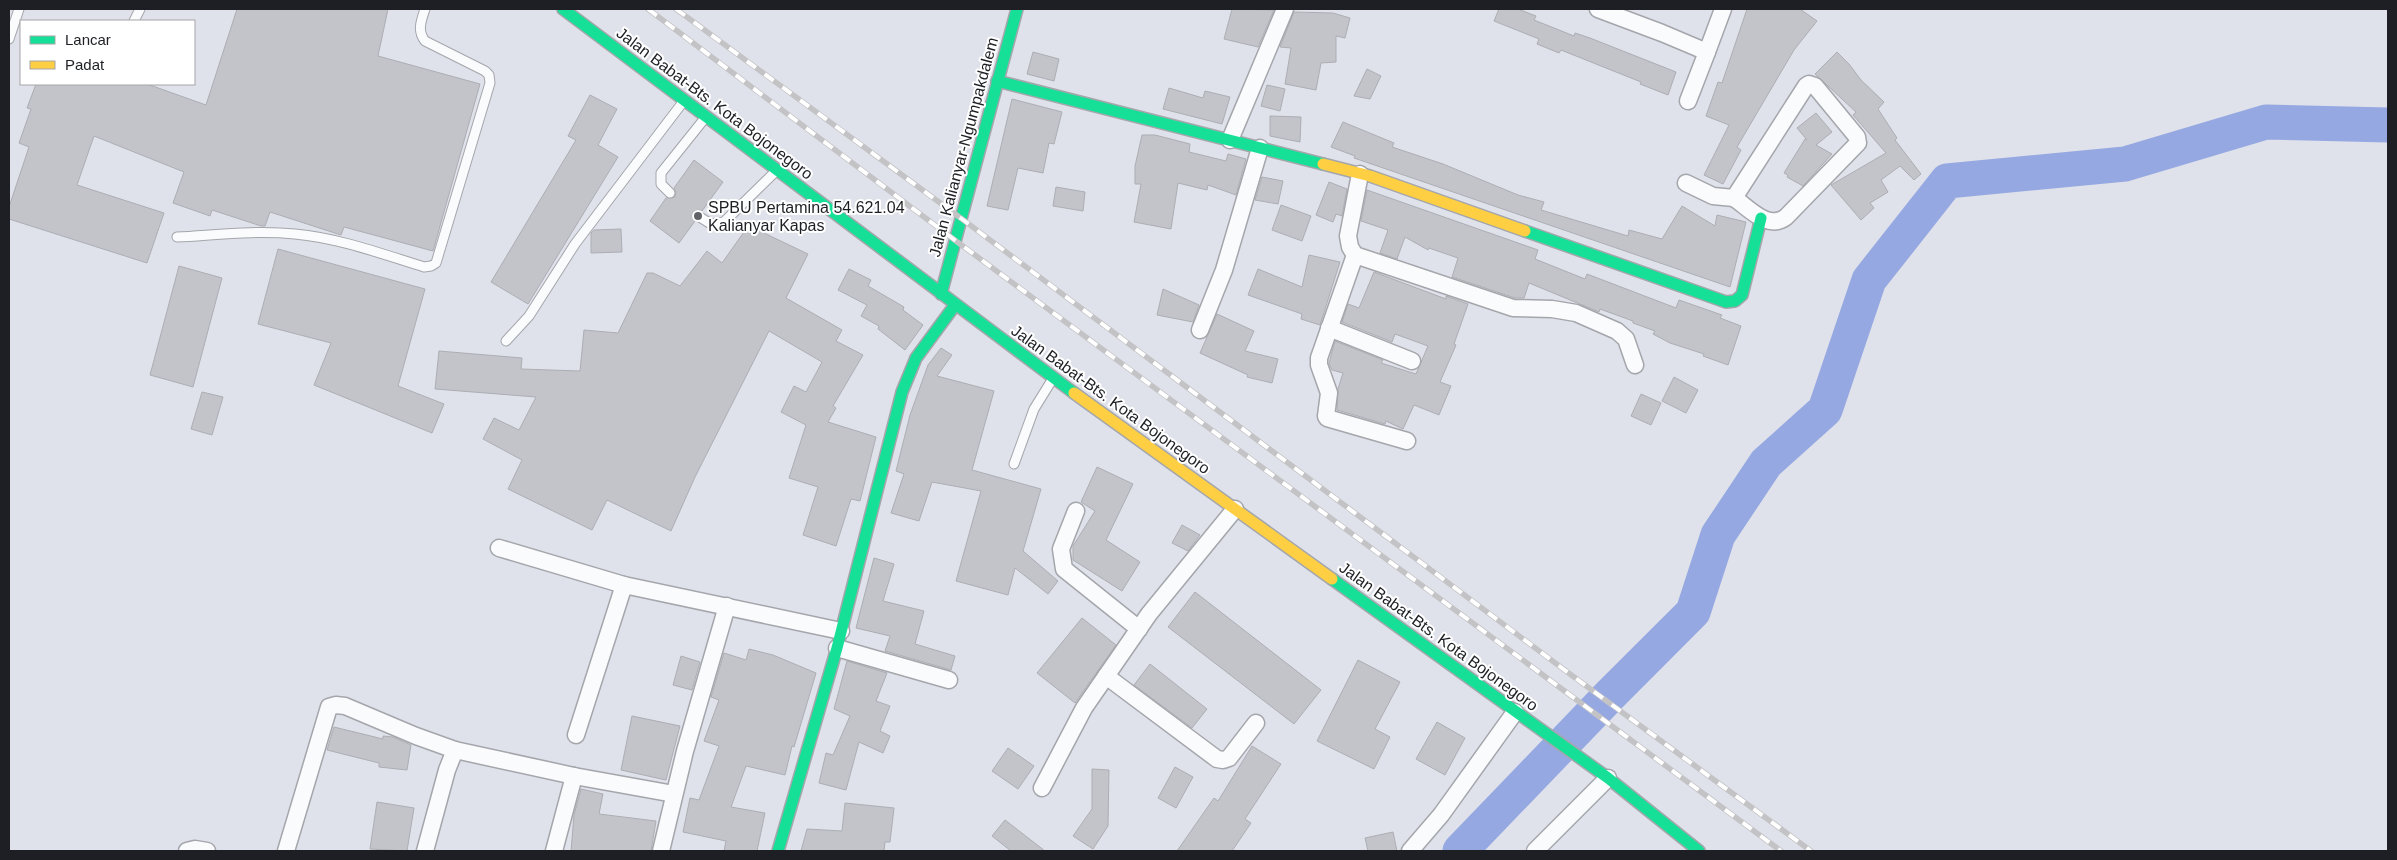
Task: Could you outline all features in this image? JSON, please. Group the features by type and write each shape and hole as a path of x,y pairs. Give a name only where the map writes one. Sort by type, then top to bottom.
{"main road":[{"name":"Jalan Babat-Bts. Kota Bojonegoro","path":"563,9 1053,378 1592,766 1695,850"},
{"name":"Jalan Kalianyar-Ngumpakdalem","path":"940,294 962,219 1017,9"},
{"path":"997,81 1360,174 1726,302 1735,301 1742,295 1761,218"},
{"path":"778,851 837,648 908,376 916,358 955,305"}],"street":[{"path":"1230,140 1285,9"},
{"path":"1598,9 1662,32 1707,52"},
{"path":"1688,102 1723,9"},
{"path":"1686,183 1713,196 1734,198 1761,218 1773,222 1780,221 1786,217 1858,143 1857,137 1815,86 1809,84 1806,86 1734,198"},
{"path":"1200,330 1224,270 1260,148"},
{"path":"1360,174 1348,236 1354,255 1319,358 1319,365 1329,393 1326,413 1327,418 1407,441"},
{"path":"1354,255 1513,308 1552,309 1576,313 1618,331 1626,339 1635,365"},
{"path":"1329,328 1412,361"},
{"path":"1042,788 1084,708 1106,676 1139,629 1235,509"},
{"path":"1076,511 1061,549 1064,569 1139,629"},
{"path":"498,548 624,585 840,631"},
{"path":"576,735 624,585"},
{"path":"661,851 674,794 727,606"},
{"path":"837,648 949,680"},
{"path":"1106,676 1217,759 1229,758 1256,723"},
{"path":"286,851 329,707 336,705 345,706 455,750 574,776 674,794"},
{"path":"1410,851 1441,815 1516,712"},
{"path":"425,851 447,770 455,750"},
{"path":"554,851 574,776"},
{"path":"1535,851 1608,778"},
{"path":"186,851 195,849 207,851"}],"lane":[{"path":"9,39 19,9"},
{"path":"177,237 246,233 295,234 363,248 424,266 431,266 436,263 490,83 489,76 485,71 425,42 420,35 420,27 425,9"},
{"path":"506,341 528,316 576,244 684,100"},
{"path":"670,193 661,184 661,173 706,117"},
{"path":"698,216 711,224 724,222 777,170"},
{"path":"1014,464 1034,409 1053,378"}],"building":[{"path":"237,9 388,9 378,56 480,84 433,251 344,227 341,235 270,212 265,226 212,210 210,216 173,203 184,172 94,136 77,185 164,213 147,263 9,219 9,207 29,147 19,143 31,109 27,108 36,85 150,85 206,105"},
{"path":"1232,9 1274,10 1258,47 1224,39"},
{"path":"1499,9 1518,9 1536,16 1534,20 1574,36 1575,33 1590,38 1676,72 1668,95 1640,84 1641,82 1561,50 1559,53 1537,44 1539,39 1494,21"},
{"path":"1747,9 1800,9 1817,21 1794,50 1737,147 1741,150 1723,184 1704,175 1729,125 1706,116 1718,82 1722,83"},
{"path":"1294,12 1333,13 1350,18 1345,38 1336,36 1336,62 1321,63 1316,90 1285,84 1291,48 1280,47"},
{"path":"1033,52 1059,59 1054,81 1027,74"},
{"path":"1837,52 1861,80 1884,102 1878,109 1897,138 1895,140 1921,174 1914,180 1900,166 1881,180 1888,192 1870,203 1874,208 1861,220 1831,185 1886,153 1853,115 1856,112 1815,74"},
{"path":"1367,69 1381,76 1370,99 1354,96"},
{"path":"1267,85 1285,89 1280,111 1261,106"},
{"path":"1169,88 1203,98 1205,91 1230,97 1222,124 1163,109"},
{"path":"590,95 617,109 598,145 618,157 528,304 491,282 576,140 568,136"},
{"path":"1012,99 1062,112 1054,144 1049,143 1043,173 1018,168 1008,210 987,206"},
{"path":"1816,113 1832,132 1816,145 1832,154 1803,186 1787,177 1788,175 1784,173 1805,139 1807,140 1797,128"},
{"path":"1270,116 1301,117 1300,142 1270,136"},
{"path":"1343,122 1394,143 1392,147 1443,164 1518,195 1544,202 1541,210 1628,236 1629,230 1662,239 1682,206 1715,226 1717,215 1746,222 1730,287 1354,158 1355,156 1331,147"},
{"path":"1142,135 1155,135 1190,144 1189,152 1226,161 1228,154 1246,159 1236,195 1208,185 1207,190 1178,183 1171,229 1134,222 1141,184 1135,184 1135,166"},
{"path":"694,160 723,182 702,211 693,212 692,216 695,221 679,243 650,221 666,198 675,197 676,192 674,188"},
{"path":"1262,177 1283,181 1278,204 1255,200"},
{"path":"1329,182 1347,189 1342,216 1336,214 1333,222 1316,215"},
{"path":"1056,187 1085,192 1083,211 1053,206"},
{"path":"1367,190 1538,250 1535,259 1585,279 1587,274 1676,308 1679,300 1722,315 1720,318 1741,326 1728,365 1703,356 1704,354 1670,343 1653,334 1655,331 1633,323 1633,321 1600,309 1599,312 1529,283 1524,298 1515,298 1452,277 1458,258 1429,248 1428,250 1405,237 1397,259 1380,253 1388,230 1361,221"},
{"path":"1281,205 1311,216 1302,241 1272,230"},
{"path":"751,222 766,234 808,254 786,298 842,330 836,341 863,355 833,406 836,408 828,422 876,437 860,501 851,499 836,546 803,535 818,487 789,478 806,425 781,412 794,386 806,392 822,362 769,331 695,477 671,531 607,500 592,530 508,489 522,460 483,439 494,418 519,430 536,397 435,389 439,351 522,358 521,369 580,371 584,330 618,333 647,273 653,273 680,286 707,251 722,263"},
{"path":"621,229 622,252 591,253 591,233 594,230"},
{"path":"278,249 425,289 398,386 444,404 432,433 314,385 331,343 258,324"},
{"path":"1309,255 1340,262 1320,325 1301,319 1302,314 1248,295 1258,269 1302,287"},
{"path":"179,266 222,278 193,387 150,375"},
{"path":"849,269 871,280 868,286 904,307 903,310 923,325 905,350 878,329 879,326 861,316 867,305 838,290"},
{"path":"1374,272 1446,299 1446,296 1468,304 1454,344 1456,345 1440,382 1451,386 1439,415 1414,405 1403,429 1386,421 1385,424 1337,410 1338,389 1343,373 1332,370 1329,363 1335,341 1383,360 1381,363 1416,374 1428,346 1395,334 1392,342 1342,322 1348,304 1359,308"},
{"path":"1163,289 1199,305 1193,322 1157,315"},
{"path":"1217,314 1254,331 1245,351 1278,359 1272,383 1247,377 1248,375 1200,353"},
{"path":"941,348 952,355 937,376 994,391 972,470 1041,489 1023,551 1058,581 1048,594 1015,568 1008,595 956,581 981,491 932,482 919,521 891,513 904,474 896,471 910,415 928,365"},
{"path":"1674,377 1698,390 1686,413 1662,401"},
{"path":"202,392 223,397 212,435 191,429"},
{"path":"1641,394 1661,403 1651,425 1631,416"},
{"path":"1097,467 1133,484 1106,540 1140,562 1122,591 1073,560 1073,546 1095,511 1081,502"},
{"path":"1182,525 1200,535 1188,551 1172,543"},
{"path":"874,558 894,564 883,601 924,611 915,644 955,656 951,670 885,651 890,636 856,628"},
{"path":"1195,592 1321,690 1294,724 1168,627"},
{"path":"1082,618 1116,645 1075,703 1037,673"},
{"path":"749,649 773,655 816,673 794,747 792,746 785,775 746,766 731,807 765,813 757,851 724,851 726,841 683,832 690,798 699,800 719,746 704,741 719,700 711,697 724,653 746,660"},
{"path":"681,656 700,662 692,690 673,685"},
{"path":"1358,660 1400,682 1375,729 1390,737 1374,769 1317,741"},
{"path":"847,661 887,673 876,701 890,706 880,731 890,736 883,753 859,742 846,790 819,783 826,753 833,755 850,716 834,709"},
{"path":"1150,664 1207,709 1192,728 1134,685"},
{"path":"632,716 680,726 666,780 621,770"},
{"path":"1437,722 1465,738 1445,775 1416,759"},
{"path":"334,727 383,739 383,736 393,737 411,745 407,770 379,767 379,763 327,750"},
{"path":"1252,746 1281,764 1245,819 1251,823 1232,851 1177,851 1214,798 1218,801"},
{"path":"1008,748 1034,766 1018,789 992,771"},
{"path":"1175,767 1193,777 1176,808 1158,798"},
{"path":"1092,769 1109,770 1108,826 1093,849 1073,836 1092,809"},
{"path":"581,789 603,794 599,814 656,821 651,851 571,851 574,815"},
{"path":"377,802 414,808 407,851 370,849"},
{"path":"845,803 894,808 890,842 885,842 884,851 801,851 807,829 842,831"},
{"path":"1005,820 1045,851 1011,851 992,836"},
{"path":"1393,832 1397,851 1368,851 1365,838"}],"waterway":[{"path":"1460,851 1693,612 1718,535 1766,463 1825,410 1869,280 1947,181 2125,164 2266,122 2388,125"}],"railway":[{"path":"648,9 956,241 1781,851"},
{"path":"676,9 962,219 1574,677 1811,851"}],"traffic: fast":[{"path":"563,9 1074,393"},
{"path":"941,294 1017,9"},
{"path":"997,81 1323,164"},
{"path":"1525,231 1726,302 1735,301 1742,295 1761,218"},
{"path":"778,851 837,648 902,392 916,358 955,305"},
{"path":"1332,579 1608,778 1699,851"}],"traffic: slow":[{"path":"1323,164 1370,176 1525,231"},
{"path":"1074,393 1332,579"}],"place":[{"name":"SPBU Pertamina 54.621.04 Kalianyar Kapas","path":"698,216"}]}
